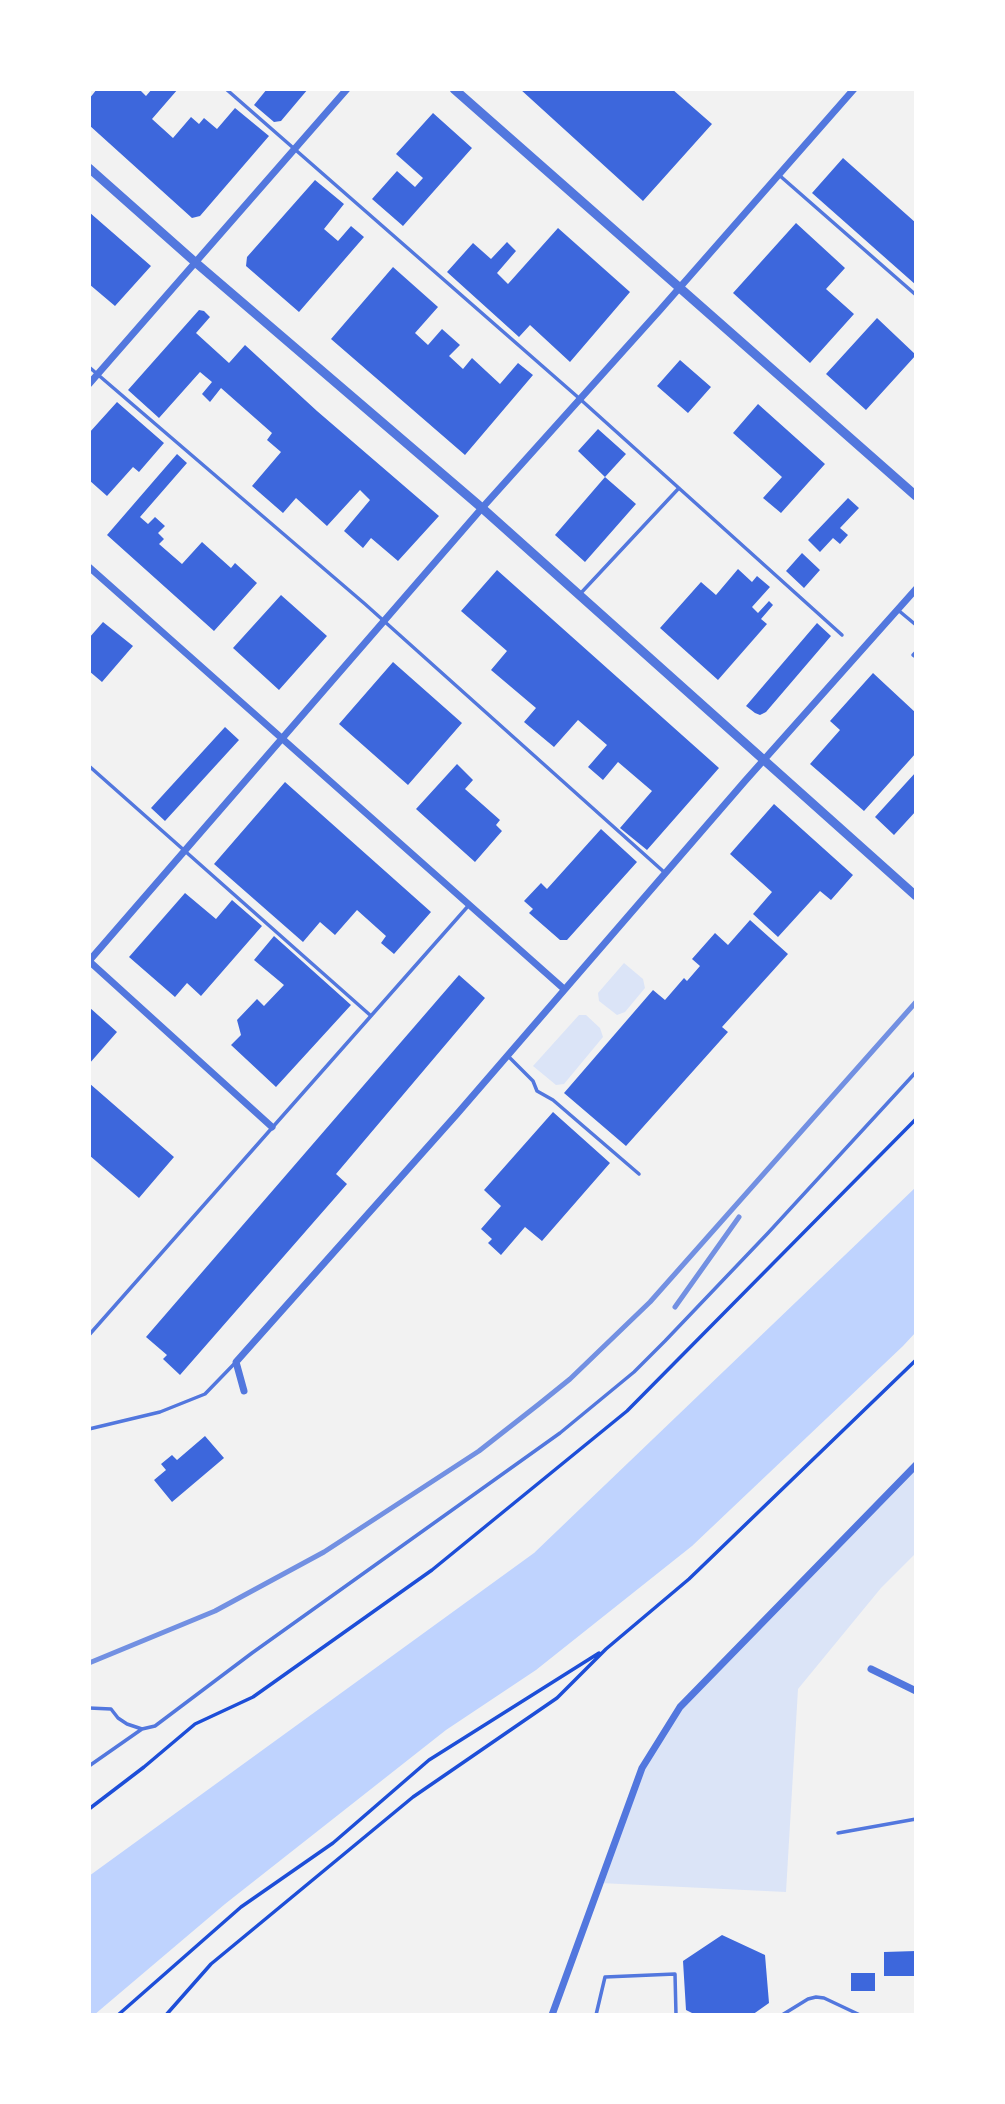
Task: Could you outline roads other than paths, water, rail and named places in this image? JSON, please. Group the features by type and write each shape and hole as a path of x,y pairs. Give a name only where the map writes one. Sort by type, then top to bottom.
{"street":[{"path":"89,384 346,89"},
{"path":"454,89 916,496"},
{"path":"272,1127 89,961 482,508 854,89"},
{"path":"89,168 482,508 916,896"},
{"path":"89,567 564,989"},
{"path":"244,1391 236,1362 916,589"},
{"path":"552,2015 642,1768 680,1707 916,1465"},
{"path":"871,1669 916,1691"}],"lane":[{"path":"226,89 580,399 842,635"},
{"path":"779,175 916,295"},
{"path":"89,367 384,621 665,874"},
{"path":"580,595 679,488"},
{"path":"898,610 916,625"},
{"path":"916,652 913,655 916,657"},
{"path":"89,765 371,1016"},
{"path":"89,1335 469,905"},
{"path":"507,1055 533,1081 537,1091 553,1100 639,1174"},
{"path":"89,1708 111,1709 127,1724 142,1728 155,1726 252,1653 560,1433 634,1372 768,1233 916,1072"},
{"path":"89,1429 160,1412 205,1394 236,1362"},
{"path":"89,1766 142,1728"},
{"path":"838,1833 916,1819"},
{"path":"596,2015 606,1978 675,1974 676,2015"},
{"path":"782,2015 816,1997 824,1998 856,2014"}],"water":[{"path":"916,1187 916,1332 903,1346 692,1546 536,1670 446,1730 225,1904 94,2015 89,2015 89,1876 534,1553"}],"railway":[{"path":"89,1663 215,1611 324,1552 479,1451 539,1404 570,1379 650,1302 916,1002"},
{"path":"675,1307 739,1217"}]}
